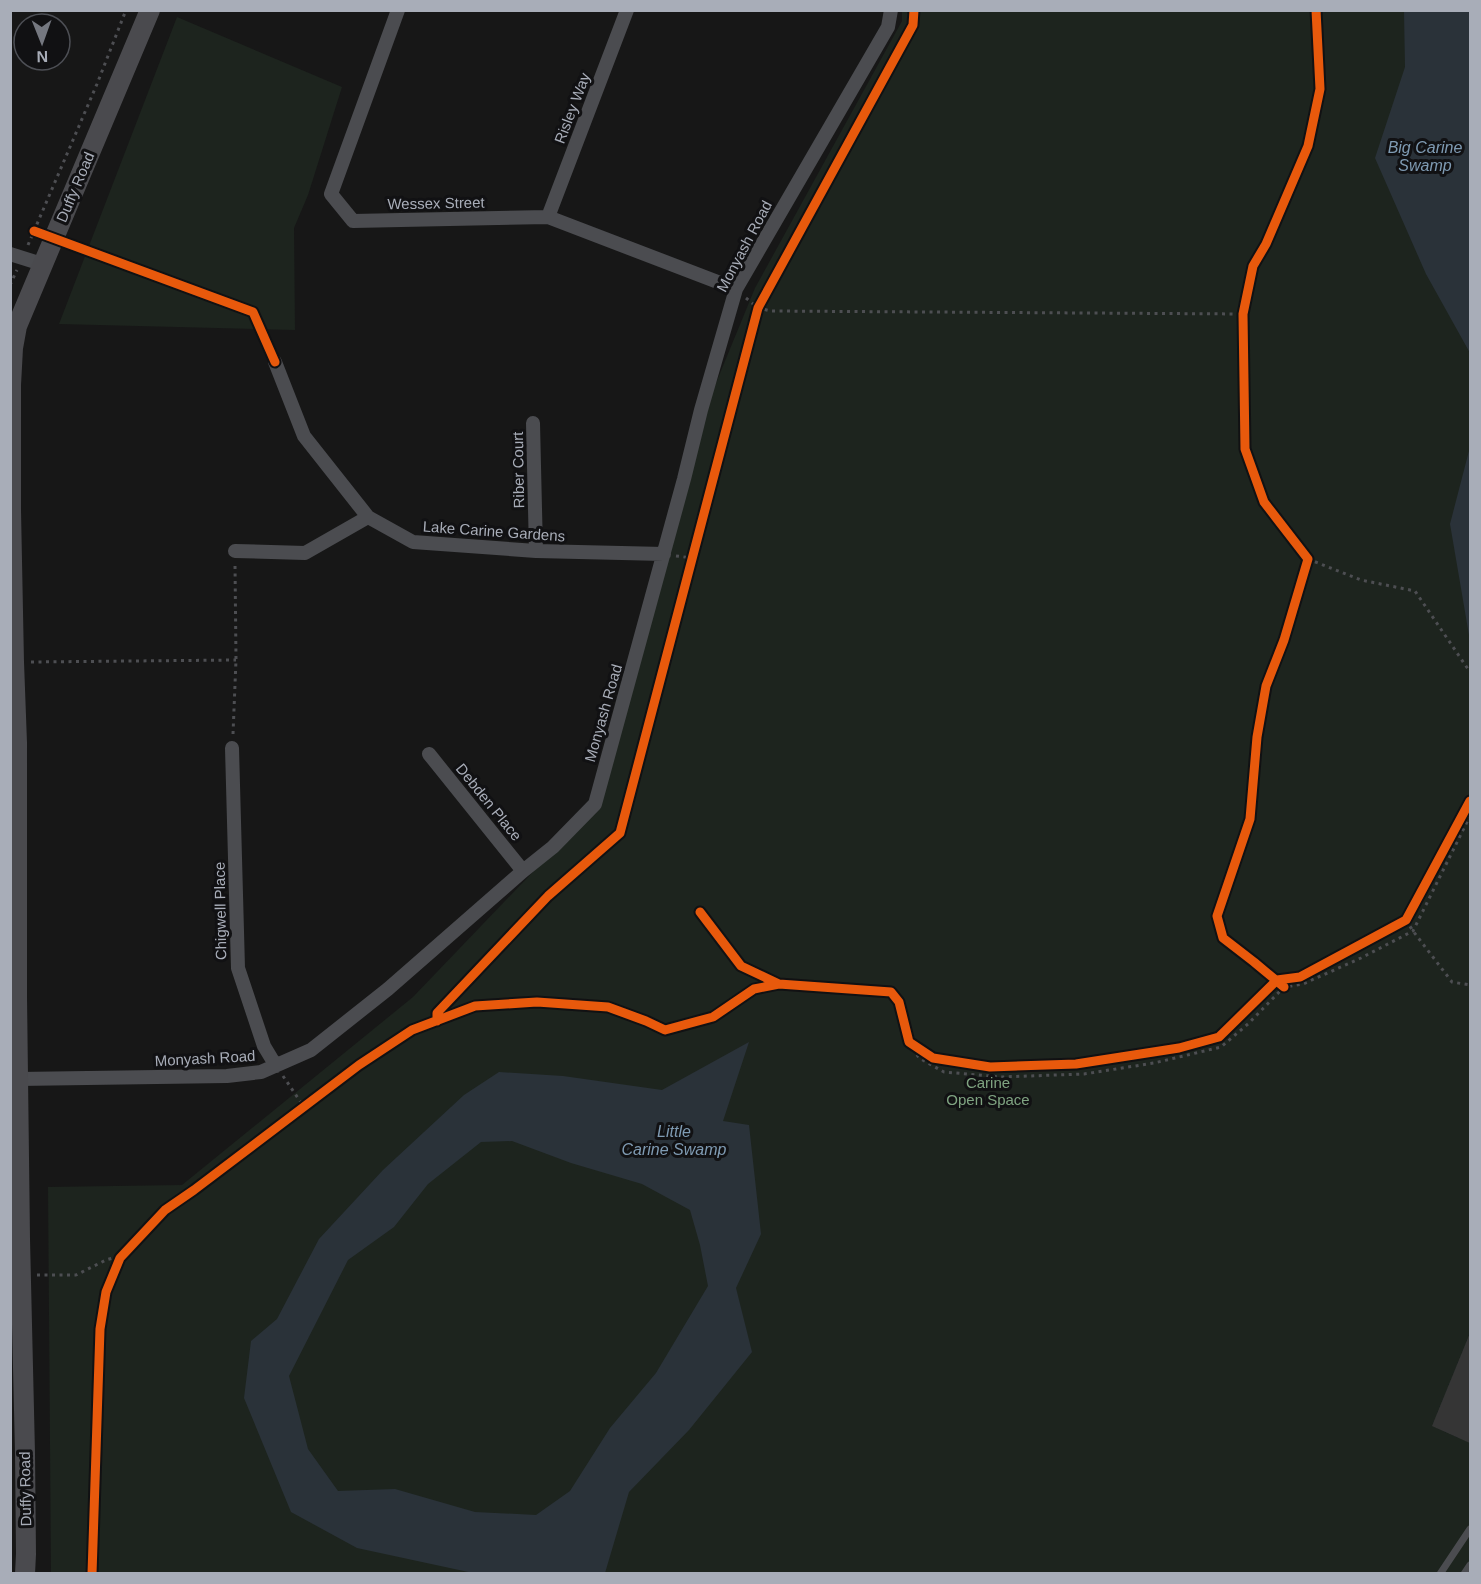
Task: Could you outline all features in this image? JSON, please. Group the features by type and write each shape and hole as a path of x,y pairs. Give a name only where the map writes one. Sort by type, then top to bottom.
{"main road":[{"name":"Duffy Road","path":"27,1567 18,1453 21,1276 15,1239 18,1079 17,743 11,510 13,348 16,326 150,10"}],"street":[{"name":"Wessex Street","path":"398,10 331,194 353,221 548,217 736,289"},
{"name":"Risley Way","path":"548,217 627,10"},
{"name":"Monyash Road","path":"18,1079 227,1076 261,1072 311,1050 388,990 553,847 595,804 664,555 701,410 736,289 888,27 891,10"},
{"path":"16,256 42,264"},
{"name":"Lake Carine Gardens","path":"275,362 304,436 368,517 413,542 536,551 664,555"},
{"name":"Riber Court","path":"533,423 536,551"},
{"path":"235,551 305,553 368,517"},
{"name":"Chigwell Place","path":"232,748 238,968 264,1046 276,1066"},
{"name":"Debden Place","path":"429,754 523,871"}],"lane":[{"path":"1440,1574 1470,1529"},
{"path":"1464,1574 1470,1565"}],"path":[{"path":"10,285 16,256 34,231 97,84 122,14"},
{"path":"34,231 53,238"},
{"path":"736,289 758,308 771,311 1244,310 1243,326"},
{"path":"755,320 764,298"},
{"path":"690,569 696,546"},
{"path":"1300,549 1308,559 1361,580 1415,591 1470,672"},
{"path":"232,748 236,660 235,551"},
{"path":"1305,569 1308,559"},
{"path":"14,662 236,660"},
{"path":"1416,902 1468,813"},
{"path":"906,1032 919,1058 945,1072 1000,1077 1084,1074 1154,1063 1221,1047 1248,1024 1284,987 1303,984 1413,931 1468,813"},
{"path":"1397,926 1406,920 1412,911"},
{"path":"1406,920 1452,982 1470,985"},
{"path":"1284,987 1277,980 1300,977 1339,957"},
{"path":"643,1017 655,1025"},
{"path":"1219,1037 1227,1029"},
{"path":"1167,1050 1209,1040"},
{"path":"909,1042 933,1058 944,1059"},
{"path":"276,1066 304,1107"},
{"path":"295,1114 313,1100"},
{"path":"21,1276 76,1275 127,1251"},
{"path":"115,1269 120,1258 127,1251"}],"green space":[{"name":"Carine Open Space","path":"902,11 1470,11 1470,1573 51,1573 48,1187 182,1185 413,997 601,801 709,400 755,288 902,21"},
{"path":"177,17 342,87 308,195 294,228 295,330 59,324"}],"water":[{"name":"Big Carine Swamp","path":"1404,11 1470,11 1470,353 1426,274 1375,158 1405,67"},
{"path":"1470,447 1470,641 1450,524"},
{"name":"Little Carine Swamp","path":"749,1042 723,1121 749,1125 761,1234 736,1288 752,1352 689,1430 629,1492 605,1573 473,1573 357,1548 291,1512 244,1398 251,1341 277,1319 319,1239 383,1170 464,1095 499,1072 563,1076 662,1090","holes":["512,1141 571,1163 642,1184 690,1210 708,1286 656,1373 610,1428 570,1491 536,1515 475,1512 395,1489 338,1491 308,1449 289,1376 348,1260 394,1227 428,1184 481,1142"]}],"building":[{"path":"1470,1333 1470,1443 1432,1426"}],"cycle path":[{"path":"437,1021 437,1013 548,896 620,833 758,308 913,25 914,10"},
{"path":"1284,987 1223,938 1217,916 1250,819 1257,737 1266,686 1284,640 1308,559 1264,502 1245,449 1243,314 1253,266 1266,244 1308,146 1320,89 1316,10"},
{"path":"34,231 253,312 275,362"},
{"path":"92,1574 100,1329 106,1292 120,1258 165,1210 359,1065 412,1030 475,1006 537,1002 608,1007 665,1030 713,1017 754,989 779,984 891,992 899,1002 909,1042 933,1058 990,1067 1076,1064 1179,1048 1219,1037 1277,980 1300,977 1406,920 1470,801"},
{"path":"700,912 741,966 779,984"}]}
